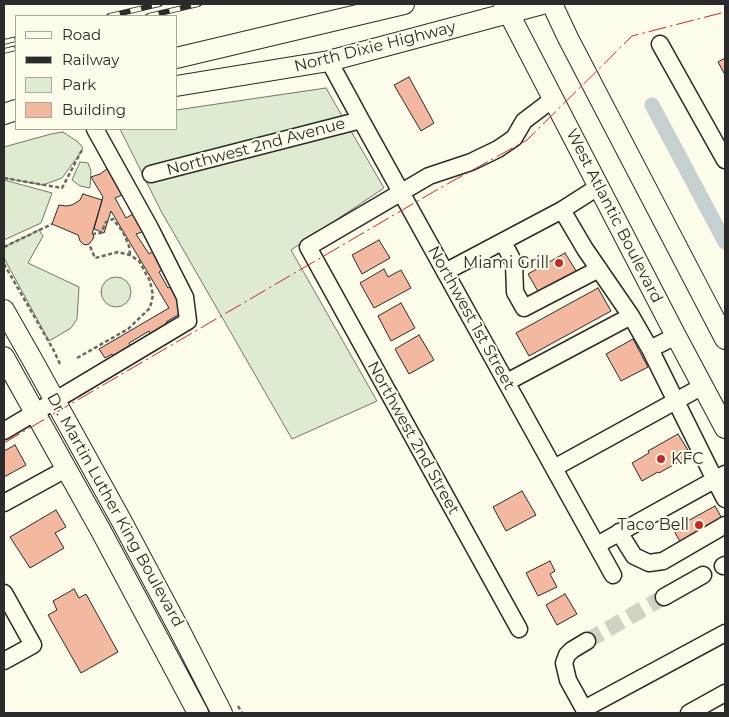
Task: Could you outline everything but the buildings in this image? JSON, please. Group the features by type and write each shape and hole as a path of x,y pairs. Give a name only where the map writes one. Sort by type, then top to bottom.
{"main road":[{"path":"178,58 404,4"},
{"name":"North Dixie Highway","path":"178,86 329,61 506,8 542,4"},
{"path":"552,4 725,339"},
{"name":"West Atlantic Boulevard","path":"506,8 725,428"},
{"name":"Dr. Martin Luther King Boulevard","path":"4,310 121,520 222,713"},
{"name":"Dr. Martin Luther King Boulevard","path":"4,357 101,531 198,713"},
{"path":"101,531 121,520"}],"street":[{"path":"660,44 724,154"},
{"name":"Northwest 1st Street","path":"329,61 614,575"},
{"path":"402,193 429,176 471,162 498,149 514,138 524,121 553,99"},
{"name":"Northwest 2nd Avenue","path":"151,174 361,120"},
{"path":"4,431 188,321 185,297 150,228 96,130"},
{"path":"446,272 562,210 598,187"},
{"name":"Northwest 2nd Street","path":"402,193 308,247 519,630"},
{"path":"562,210 631,316 650,349 676,400 720,477 725,499"},
{"path":"503,242 514,263 515,292 524,308 598,268"},
{"path":"506,382 631,316"},
{"path":"650,349 676,336"},
{"path":"554,468 703,386"},
{"path":"4,503 66,469"},
{"path":"597,544 720,477"},
{"path":"620,532 634,556 649,563 663,561 725,525"},
{"path":"664,598 704,575"},
{"path":"4,593 33,645 4,661"},
{"path":"587,641 572,650 564,663 564,670 568,680 584,709 725,633"},
{"path":"689,713 725,693"}],"path":[{"path":"4,178 62,188 83,148"},
{"path":"92,234 101,233 106,222 113,218 123,232 129,246 130,255"},
{"path":"4,247 52,224"},
{"path":"77,358 128,329 150,308 153,295 150,281 139,261 130,255 118,252 95,258 89,244"},
{"path":"4,264 60,364"}],"green space":[{"path":"326,88 384,188 291,250 377,401 292,439 161,211 120,130 178,130 178,110"},
{"path":"63,132 78,142 83,148 62,178 43,185 4,178 4,147"},
{"path":"80,162 88,163 91,171 90,188 80,186 72,180"},
{"path":"4,180 52,193 41,223 4,240"},
{"path":"39,230 43,236 28,263 79,287 77,319 71,328 49,341 4,258 4,247"},
{"path":"116,277 122,278 130,286 130,298 122,306 116,307 110,306 102,298 101,292 102,286 110,278"}],"waterway":[{"path":"652,105 725,242"}],"tunnel":[{"path":"587,641 664,597"}],"railway":[{"path":"113,15 160,4"},
{"path":"152,15 199,4"},
{"path":"4,42 15,39"},
{"path":"4,51 15,48"}],"power":[{"path":"4,443 440,188 527,140 632,36 725,12"}],"place":[{"name":"Miami Grill","path":"559,263"},
{"name":"KFC","path":"661,459"},
{"name":"Taco Bell","path":"699,525"}]}
